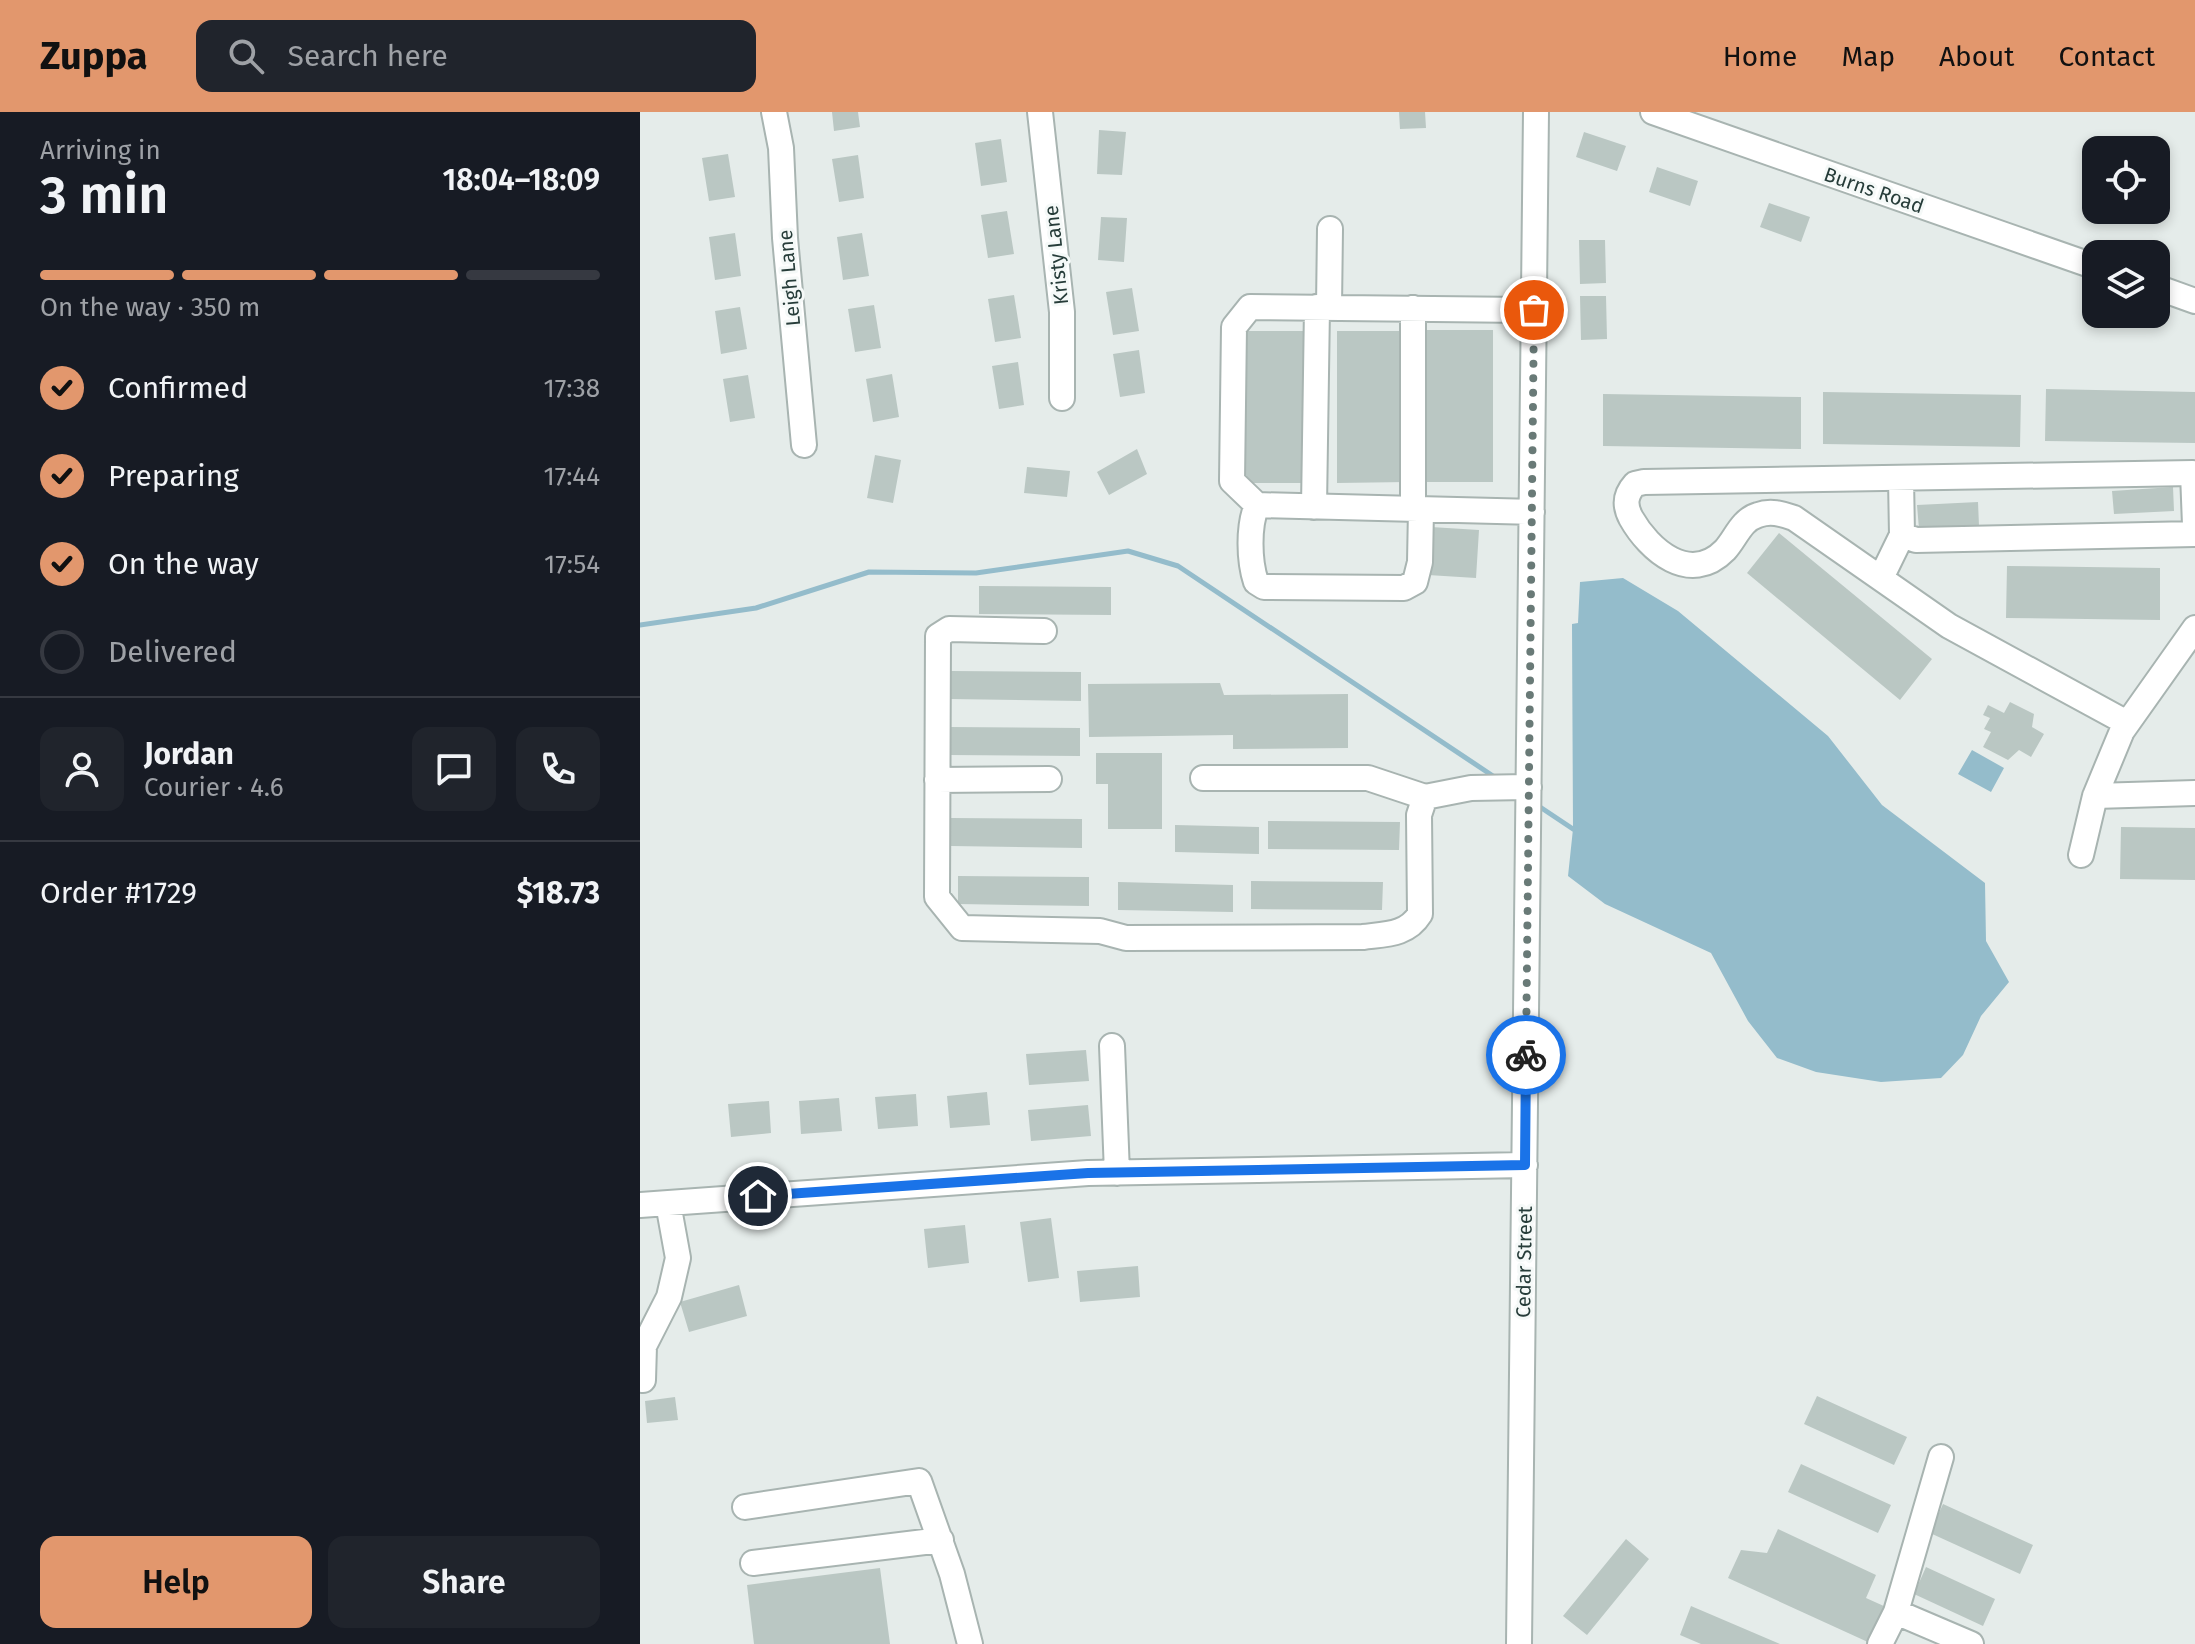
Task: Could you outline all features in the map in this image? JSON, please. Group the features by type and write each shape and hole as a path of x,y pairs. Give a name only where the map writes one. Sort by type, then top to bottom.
{"street":[{"name":"Leigh Lane","path":"774,112 781,148 785,238 804,445"},
{"name":"Kristy Lane","path":"1040,112 1062,312 1062,398"},
{"name":"Cedar Street","path":"1519,1644 1536,112"},
{"name":"Burns Road","path":"1653,112 2082,262"},
{"path":"1314,507 1323,307 1330,229"},
{"path":"2170,292 2195,301"},
{"path":"1532,512 1257,505 1245,497 1232,481 1234,327 1250,307 1534,310"},
{"path":"1257,505 1253,515 1252,570 1256,582 1264,587 1404,588 1415,582 1420,562 1413,308"},
{"path":"2127,723 1949,626 1794,518 1775,512 1759,514 1746,521 1723,553 1693,565 1676,563 1657,554 1641,537 1628,512 1626,500 1635,484 1644,482 2193,473 2195,525"},
{"path":"1881,578 1902,535 1901,478"},
{"path":"1902,535 1916,540 2195,534"},
{"path":"2081,855 2095,796 2127,723 2195,628"},
{"path":"1044,631 949,629 938,636 937,897 962,928 1100,931 1126,938 1363,937 1396,933 1413,925 1420,914 1419,815 1425,797"},
{"path":"1203,778 1368,778 1425,797 1471,788 1529,787"},
{"path":"937,780 1049,779"},
{"path":"2095,796 2195,793"},
{"path":"1112,1046 1117,1173"},
{"path":"640,1205 1117,1173 1525,1165"},
{"path":"643,1380 644,1346 669,1297 678,1258 668,1203"},
{"path":"1880,1644 1896,1612 1941,1457"},
{"path":"745,1507 919,1481 941,1540 970,1644"},
{"path":"753,1563 941,1540"},
{"path":"1896,1612 1971,1644"}],"water":[{"path":"1623,578 1678,611 1828,736 1882,805 1985,883 1986,941 2009,982 1981,1016 1963,1055 1941,1078 1881,1082 1816,1072 1777,1058 1748,1021 1711,953 1605,904 1568,876 1573,829 1572,624 1578,623 1580,582"},
{"path":"1972,750 2004,768 1991,792 1958,774"}],"building":[{"path":"832,112 858,112 860,127 834,131"},
{"path":"1399,112 1425,112 1426,128 1400,129"},
{"path":"1099,130 1126,132 1122,175 1097,174"},
{"path":"1584,132 1626,146 1617,171 1576,157"},
{"path":"1001,139 1007,182 981,186 975,143"},
{"path":"728,154 735,197 709,201 702,158"},
{"path":"858,155 864,198 839,202 832,159"},
{"path":"1657,167 1698,181 1690,206 1649,192"},
{"path":"1769,203 1810,217 1801,242 1760,227"},
{"path":"1007,211 1014,254 988,258 981,215"},
{"path":"1101,217 1127,218 1124,262 1098,260"},
{"path":"735,233 741,276 715,280 709,237"},
{"path":"862,233 869,276 843,280 837,237"},
{"path":"1579,240 1605,240 1606,283 1580,284"},
{"path":"1132,288 1139,331 1113,335 1106,292"},
{"path":"1014,295 1021,338 995,342 988,299"},
{"path":"1580,296 1606,296 1607,339 1581,340"},
{"path":"874,305 881,348 855,352 848,309"},
{"path":"740,307 747,349 721,354 715,311"},
{"path":"1423,330 1493,330 1493,482 1423,482"},
{"path":"1238,331 1308,331 1308,483 1238,483"},
{"path":"1337,331 1407,331 1407,482 1337,483"},
{"path":"1139,350 1145,393 1120,397 1113,354"},
{"path":"1018,362 1024,405 999,409 992,366"},
{"path":"892,374 899,417 873,422 866,379"},
{"path":"748,375 755,418 730,422 723,379"},
{"path":"2046,389 2195,392 2195,443 2045,441"},
{"path":"1823,392 2021,395 2020,447 1823,444"},
{"path":"1603,394 1801,397 1801,449 1603,446"},
{"path":"1137,449 1147,474 1109,495 1097,472"},
{"path":"875,455 901,460 893,503 867,498"},
{"path":"1027,467 1070,471 1067,497 1024,493"},
{"path":"2173,487 2174,511 2114,514 2112,491"},
{"path":"1978,502 1979,526 1919,529 1917,505"},
{"path":"1431,527 1479,530 1476,578 1428,575"},
{"path":"1779,533 1932,659 1900,700 1747,573"},
{"path":"2007,566 2160,568 2160,620 2006,618"},
{"path":"979,586 1111,587 1111,615 979,614"},
{"path":"950,671 1081,672 1081,701 950,699"},
{"path":"1220,683 1224,695 1348,694 1348,748 1233,749 1233,735 1089,737 1088,684"},
{"path":"2010,702 2034,714 2032,727 2044,734 2031,757 2019,750 2008,760 1983,747 1991,732 1984,729 1990,718 1983,715 1988,705 2004,713"},
{"path":"949,727 1080,728 1080,756 949,755"},
{"path":"1096,753 1162,753 1162,829 1108,829 1108,784 1096,784"},
{"path":"951,818 1082,819 1082,848 951,846"},
{"path":"1268,821 1400,822 1399,850 1268,849"},
{"path":"1175,825 1259,827 1259,854 1175,852"},
{"path":"2121,827 2195,828 2195,880 2120,879"},
{"path":"958,876 1089,877 1089,906 958,904"},
{"path":"1251,881 1383,882 1382,910 1251,909"},
{"path":"1118,882 1233,885 1233,912 1118,910"},
{"path":"1086,1050 1089,1081 1029,1085 1026,1054"},
{"path":"987,1092 990,1125 950,1128 947,1096"},
{"path":"916,1094 918,1126 878,1129 875,1097"},
{"path":"839,1098 842,1131 801,1134 799,1101"},
{"path":"769,1101 771,1133 731,1137 728,1104"},
{"path":"1088,1105 1091,1136 1031,1141 1028,1110"},
{"path":"1051,1218 1059,1278 1028,1282 1020,1222"},
{"path":"965,1225 969,1263 928,1268 924,1229"},
{"path":"1138,1266 1140,1297 1080,1302 1077,1271"},
{"path":"739,1285 747,1316 689,1332 680,1302"},
{"path":"1817,1396 1907,1437 1894,1465 1804,1424"},
{"path":"675,1397 678,1420 647,1423 645,1401"},
{"path":"1801,1464 1891,1505 1878,1533 1788,1492"},
{"path":"1943,1504 2033,1545 2020,1574 1930,1533"},
{"path":"1778,1529 1876,1575 1866,1598 1886,1607 1870,1643 1728,1578 1741,1550 1767,1553"},
{"path":"1626,1539 1649,1559 1587,1635 1563,1616"},
{"path":"1926,1567 1995,1599 1983,1626 1914,1594"},
{"path":"880,1568 890,1644 754,1644 747,1585"},
{"path":"1691,1606 1780,1644 1701,1644 1680,1635"}],"waterway":[{"path":"640,625 756,608 869,572 976,573 1128,551 1178,566 1496,778"},
{"path":"1537,805 1573,829"}],"way so far":[{"path":"1526,1055 1534,310"}],"route":[{"path":"758,1196 1088,1173 1398,1170 1525,1165 1526,1055"}]}
